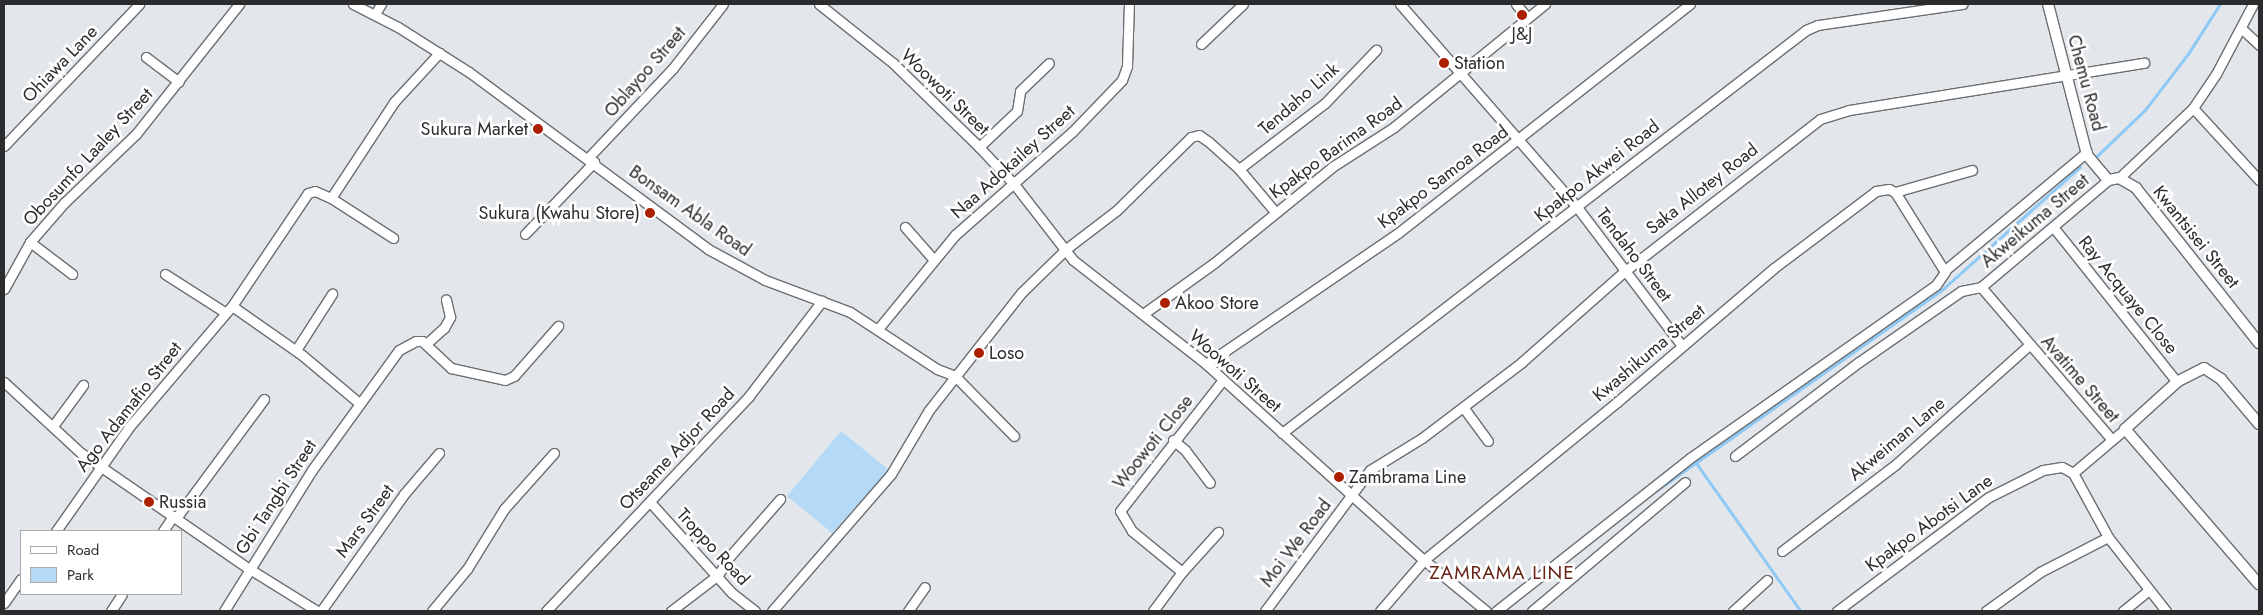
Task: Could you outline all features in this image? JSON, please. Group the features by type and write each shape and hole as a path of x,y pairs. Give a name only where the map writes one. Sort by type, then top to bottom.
{"street":[{"name":"Ohiawa Lane","path":"4,146 139,4"},
{"name":"Obosumfo Laaley Street","path":"4,289 30,242 64,203 136,134 239,4"},
{"name":"Bonsam Abla Road","path":"353,4 375,14 439,53 591,160 708,249 765,280 850,312 936,369 955,376"},
{"path":"375,14 382,4"},
{"name":"Oblayoo Street","path":"525,234 673,68 723,4"},
{"name":"Woowoti Street","path":"819,4 893,63 979,147 1014,184 1081,266 1206,364 1222,381 1353,494 1424,560 1486,611"},
{"name":"Naa Adokailey Street","path":"878,329 934,260 975,216 1072,132 1122,80 1127,66 1129,4"},
{"path":"1201,44 1243,4"},
{"name":"Tendaho Street","path":"1400,4 1577,207 1682,346"},
{"path":"1516,4 1527,17"},
{"name":"Kpakpo Barima Road","path":"1143,314 1276,213 1332,167 1394,127 1545,4"},
{"name":"Kpakpo Samoa Road","path":"1206,364 1398,233 1520,140 1690,4"},
{"name":"Kpakpo Akwei Road","path":"1282,433 1812,27 1962,4"},
{"name":"Chemu Road","path":"2048,4 2087,154 2098,168"},
{"name":"Akweikuma Street","path":"1982,287 2114,179 2193,108 2241,28 2253,4"},
{"path":"2241,28 2259,45"},
{"name":"Tendaho Link","path":"1239,169 1325,103 1376,50"},
{"path":"393,238 331,198 389,109 439,53"},
{"path":"146,57 179,82"},
{"path":"979,147 1017,111 1022,90 1049,63"},
{"name":"Saka Allotey Road","path":"1353,494 1370,470 1422,438 1522,362 1625,271 1804,129 1832,113 2067,78 2144,63"},
{"path":"2193,108 2259,180"},
{"path":"772,611 892,474 929,410 1022,292 1066,249 1117,210 1195,136 1203,137 1239,169 1276,213"},
{"path":"1944,270 2087,154"},
{"name":"Kwantsisei Street","path":"2098,168 2114,179 2136,188 2259,343"},
{"name":"Kwashikuma Street","path":"1380,611 1424,560 1774,268 1876,190 1889,189 1897,195 1972,170"},
{"name":"Ago Adamafio Street","path":"57,530 129,427 229,310 308,194 315,191 331,198"},
{"path":"1496,611 1690,458 1936,285 1944,276 1944,270 1929,252 1897,195"},
{"path":"905,227 934,260"},
{"name":"Ray Acquaye Close","path":"2054,228 2177,382"},
{"path":"30,242 72,274"},
{"path":"165,274 296,350 359,403"},
{"path":"1735,456 1858,362 1953,296 1966,288 1982,287"},
{"name":"Avatime Street","path":"1982,287 2029,345 2112,440 2073,473"},
{"path":"296,350 332,294"},
{"path":"446,299 450,317 444,328 426,344 451,368 506,380 514,376 558,326"},
{"name":"Otseame Adjor Road","path":"546,611 749,396 822,301"},
{"name":"Gbi Tangbi Street","path":"224,611 248,568 359,403 399,350 416,341 426,344"},
{"name":"Akweiman Lane","path":"1782,551 1896,464 2029,345"},
{"path":"2112,440 2177,382 2199,369 2212,371 2259,424"},
{"path":"955,376 1014,436"},
{"name":"Woowoti Close","path":"1182,572 1132,531 1120,515 1122,506 1222,381"},
{"path":"4,382 101,466 248,568 319,611"},
{"path":"53,426 84,386"},
{"path":"164,530 264,399"},
{"path":"1463,407 1488,440"},
{"path":"2125,429 2259,584"},
{"path":"1173,440 1185,450 1210,483"},
{"name":"Mars Street","path":"319,611 400,500 439,452"},
{"path":"432,611 466,570 504,509 554,453"},
{"name":"Kpakpo Abotsi Lane","path":"1837,611 1989,497 2043,470 2062,467 2073,473"},
{"path":"2073,473 2108,536 2166,611"},
{"path":"1532,611 1685,482"},
{"name":"Moi We Road","path":"1265,611 1353,494"},
{"path":"671,611 718,575 730,556 780,499"},
{"name":"Troppo Road","path":"650,502 718,575 732,593 755,611"},
{"path":"1153,611 1182,572 1218,532"},
{"path":"1986,611 2040,572 2108,536"},
{"path":"1733,611 1767,580"},
{"path":"4,603 20,581"},
{"path":"908,611 925,587"},
{"path":"2123,611 2149,590"},
{"path":"111,611 121,595"}],"green space":[{"path":"841,431 889,470 832,533 787,496"}],"waterway":[{"path":"2097,156 2145,110 2188,54 2220,4"},
{"path":"1650,495 1944,288 2080,167"},
{"path":"1695,461 1801,611"},
{"path":"1504,611 1512,604"}],"place":[{"name":"J&J","path":"1522,15"},
{"name":"Station","path":"1444,63"},
{"name":"Sukura Market","path":"538,129"},
{"name":"Sukura (Kwahu Store)","path":"650,213"},
{"name":"Akoo Store","path":"1165,303"},
{"name":"Loso","path":"979,353"},
{"name":"Zambrama Line","path":"1339,477"},
{"name":"Russia","path":"149,502"}],"district":[{"name":"ZAMRAMA LINE","path":"1502,573"}]}
